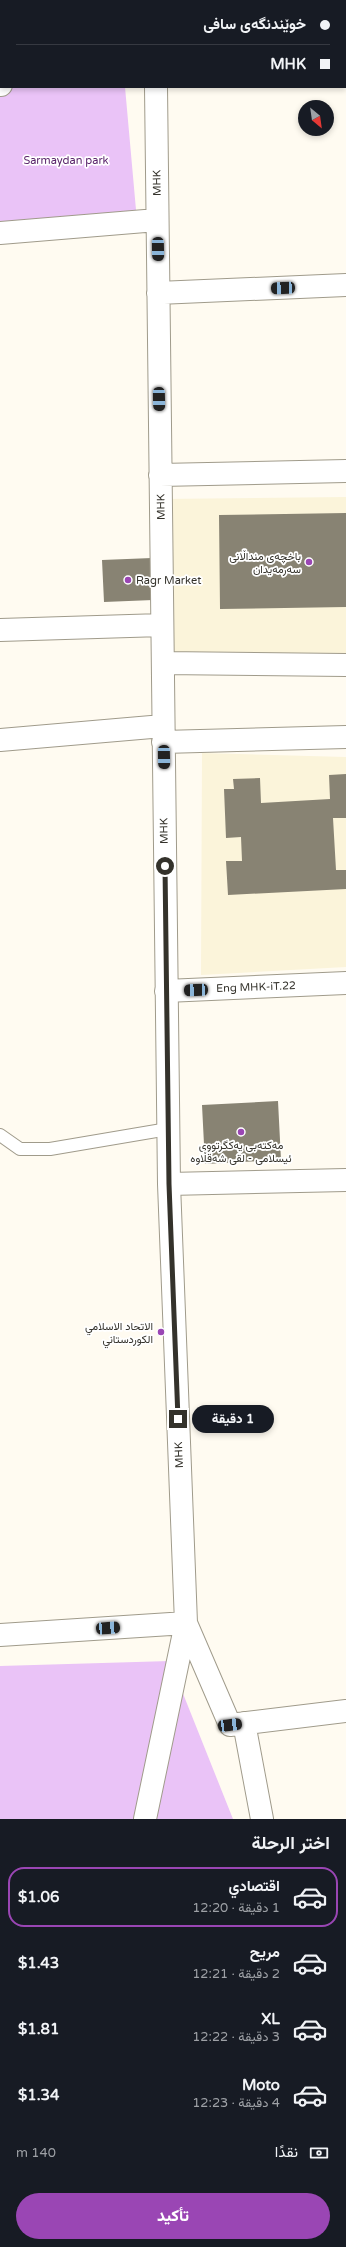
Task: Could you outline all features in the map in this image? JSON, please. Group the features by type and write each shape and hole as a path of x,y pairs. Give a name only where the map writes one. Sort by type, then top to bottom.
{"street":[{"name":"MHK","path":"156,88 169,1184 186,1623"},
{"path":"0,233 157,220"},
{"path":"158,293 346,285"},
{"path":"160,475 346,471"},
{"path":"0,630 162,625"},
{"path":"163,663 346,665"},
{"path":"0,740 163,734 346,737"},
{"name":"Eng MHK-iT.22","path":"166,991 346,983"},
{"path":"169,1184 346,1180"},
{"path":"0,1635 186,1623"},
{"path":"186,1623 230,1725 346,1711"},
{"path":"145,1819 186,1623"},
{"path":"244,1723 262,1819"}],"lane":[{"path":"0,1134 20,1149 50,1149 168,1129"}],"shaded area":[{"path":"346,497 346,659 163,663 160,499"},
{"path":"202,753 346,757 346,967 201,975"}],"green space":[{"name":"Sarmaydan park","path":"0,88 125,88 137,221 0,233"},
{"path":"170,1661 233,1819 0,1819 0,1666"}],"building":[{"path":"346,513 346,607 220,609 219,515"},
{"name":"Ragr Market","path":"152,558 153,600 104,602 102,560"},
{"path":"346,774 346,818 333,818 336,870 346,870 346,889 228,895 226,861 242,861 241,837 226,838 224,789 234,789 233,779 260,778 261,803 330,799 329,775"},
{"name":"مەکتەبی یەکگرتووی ئیسلامی - لقی شەقڵاوە","path":"278,1101 281,1160 205,1164 202,1105"}],"place":[{"name":"باخچەی منداڵانی سەرمەیدان","path":"309,562"},
{"name":"Ragr Market","path":"128,580"},
{"name":"مەکتەبی یەکگرتووی ئیسلامی - لقی شەقڵاوە","path":"241,1132"},
{"name":"الاتحاد الاسلامي الكوردستاني","path":"161,1332"}],"route":[{"path":"165,866 169,1184 178,1419"}]}
